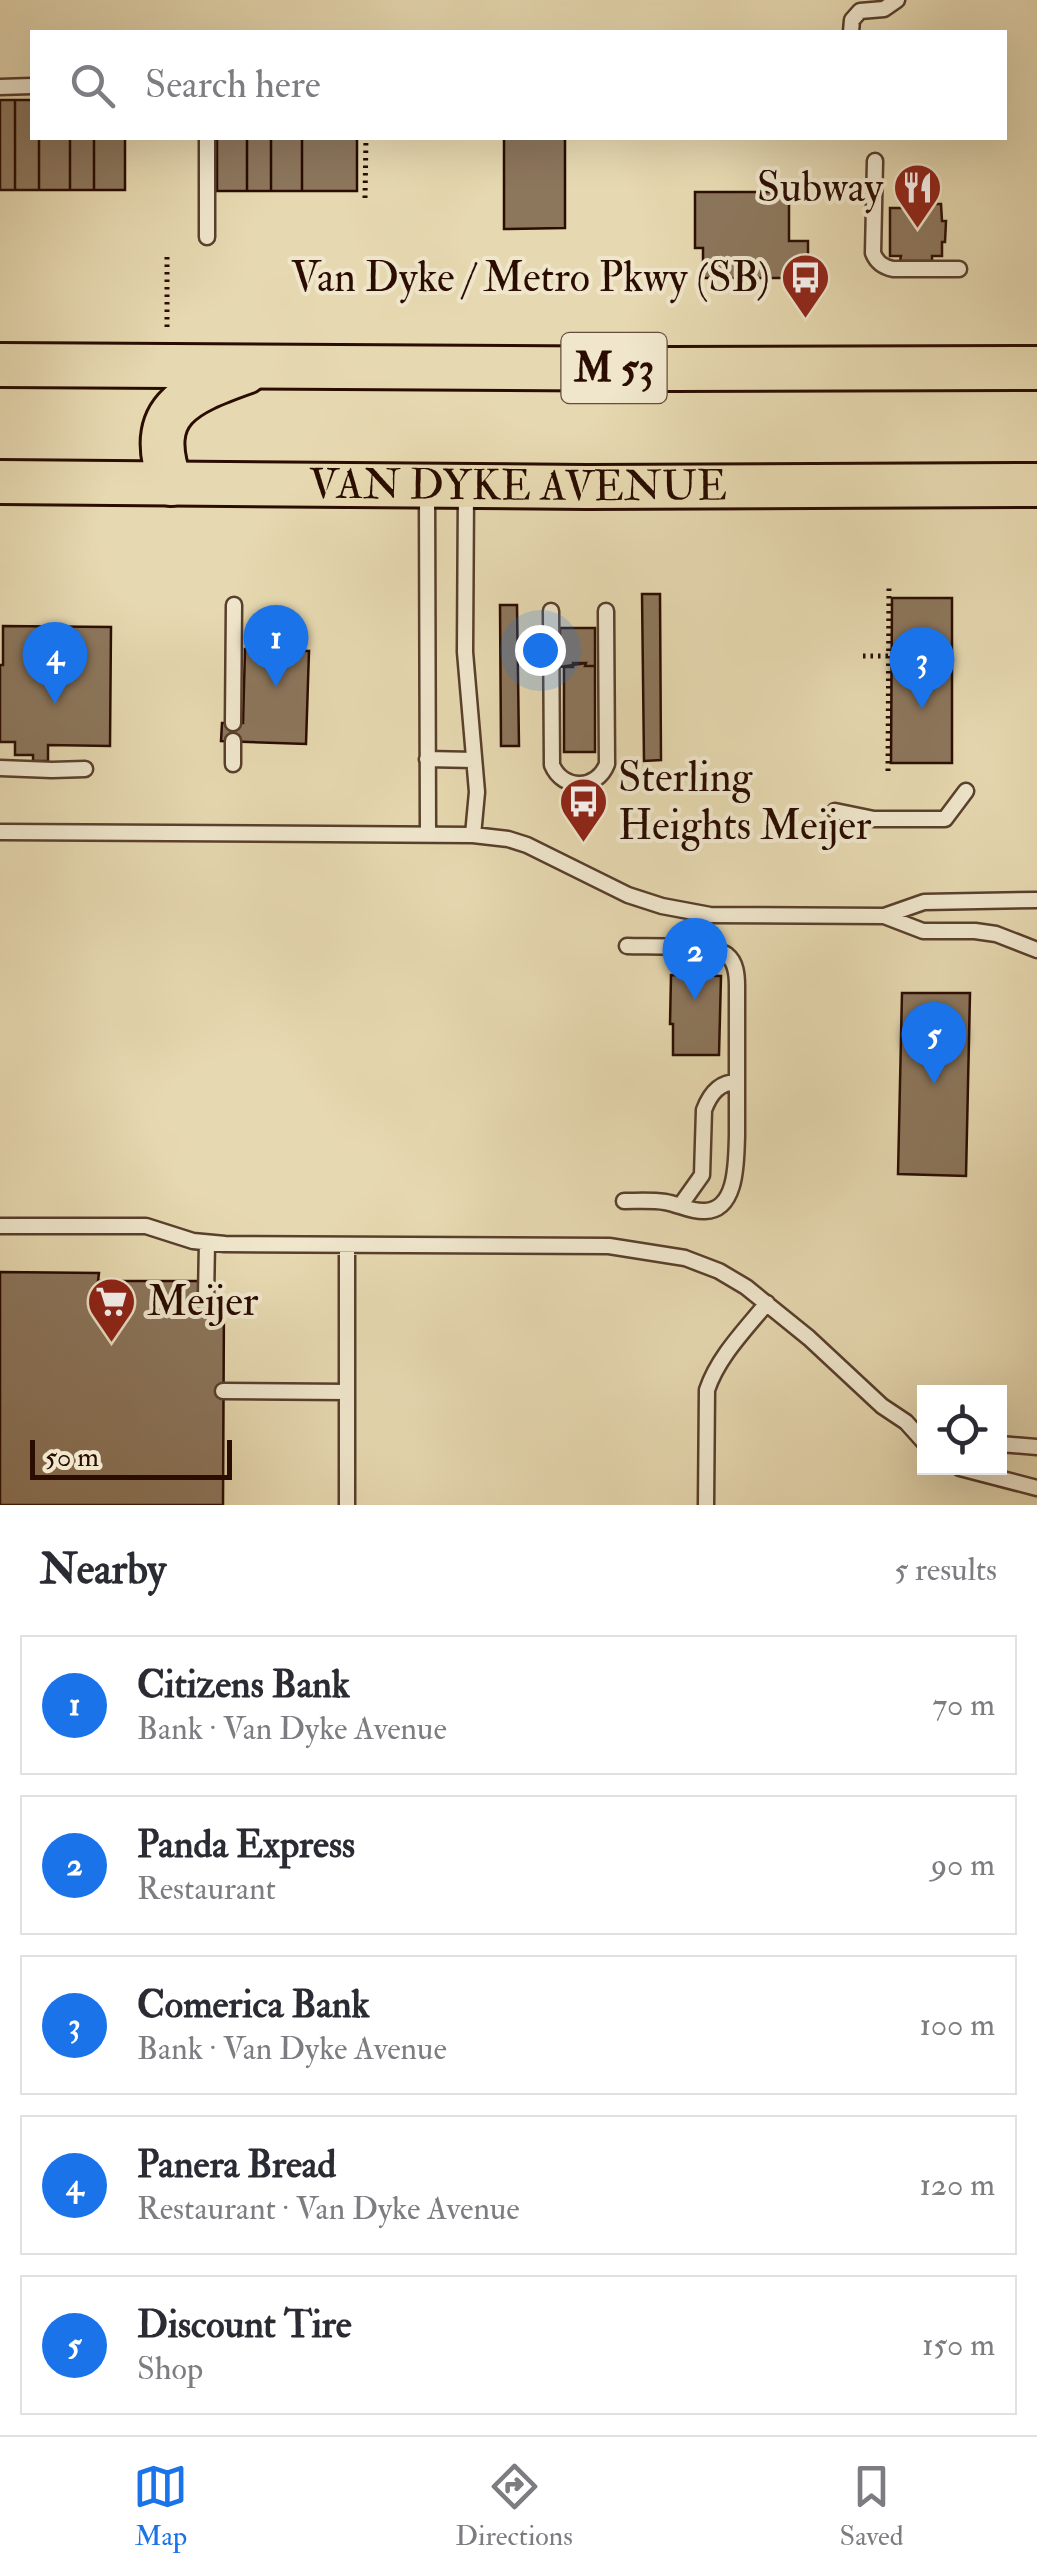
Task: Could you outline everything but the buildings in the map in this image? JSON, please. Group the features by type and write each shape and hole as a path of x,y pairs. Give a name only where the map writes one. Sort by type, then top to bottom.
{"main road":[{"name":"M 53","path":"0,364 1037,368"},
{"path":"172,484 161,444 171,414 206,386 265,365"},
{"name":"VAN DYKE AVENUE","path":"0,482 1037,486"}],"lane":[{"path":"850,30 852,20 860,12 884,9 898,0"},
{"path":"0,87 30,86"},
{"path":"207,237 208,140"},
{"path":"875,161 876,260 893,269 959,269"},
{"path":"428,834 427,759 447,485"},
{"path":"447,485 477,792 473,835"},
{"path":"233,723 234,605"},
{"path":"551,611 552,765 556,776 582,785 603,775 607,764 606,611"},
{"path":"233,741 233,764"},
{"path":"427,759 474,760"},
{"path":"0,768 85,769"},
{"path":"834,811 874,819 944,820 966,792"},
{"path":"0,832 428,834 508,839 628,894 686,912 733,916 884,916 924,902 1037,900"},
{"path":"884,916 923,932 996,934 1037,950"},
{"path":"624,1200 656,1201 703,1212 714,1210 726,1199 736,1158 737,1082 738,986 732,962 724,952 708,948 627,946"},
{"path":"680,1206 702,1175 704,1110 708,1101 720,1086 737,1082"},
{"path":"0,1226 146,1226 207,1243 624,1247 700,1263 733,1278 767,1303 917,1434"},
{"path":"206,1297 207,1243"},
{"path":"347,1244 347,1505"},
{"path":"706,1505 707,1390 727,1352 767,1303"},
{"path":"223,1391 347,1392"},
{"path":"906,1422 917,1424"},
{"path":"1007,1445 1037,1447"},
{"path":"987,1475 1037,1488"}],"path":[{"path":"365,198 366,140"},
{"path":"167,327 168,252"},
{"path":"888,772 889,584"},
{"path":"863,656 890,656"}],"place":[{"name":"Subway","path":"918,230"},
{"name":"Van Dyke / Metro Pkwy (SB)","path":"805,320"},
{"name":"Citizens Bank","path":"276,687"},
{"name":"Panera Bread","path":"55,704"},
{"name":"Comerica Bank","path":"922,709"},
{"name":"Sterling Heights Meijer","path":"583,844"},
{"name":"Panda Express","path":"695,1000"},
{"name":"Discount Tire","path":"934,1084"},
{"name":"Meijer","path":"112,1344"}]}
